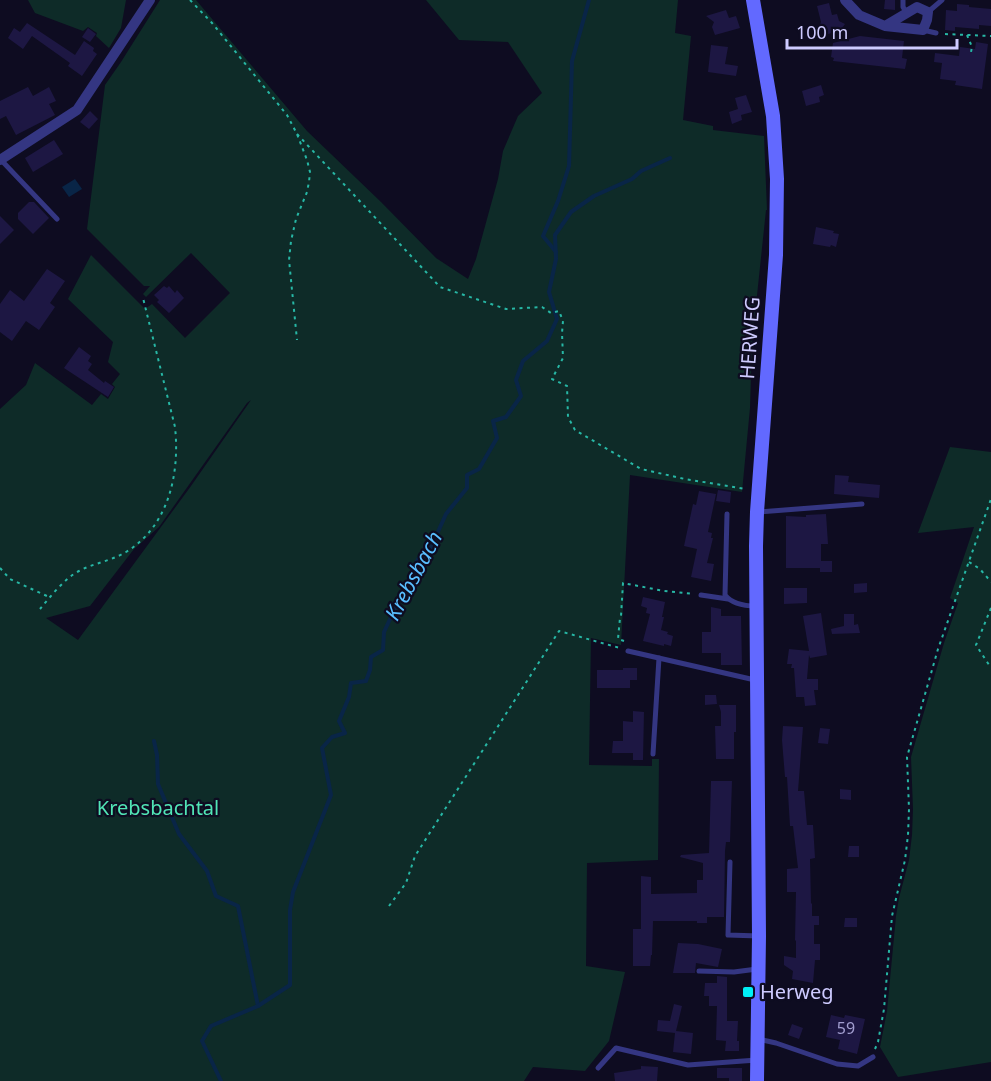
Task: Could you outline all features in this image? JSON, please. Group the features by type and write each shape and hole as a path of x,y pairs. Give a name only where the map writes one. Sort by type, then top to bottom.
{"street":[{"path":"0,160 77,110 150,0"},
{"name":"HERWEG","path":"753,0 773,116 777,179 776,255 757,512 758,1081"},
{"path":"845,0 859,15 885,26 923,30 928,12 916,7 885,26"}],"lane":[{"path":"903,0 903,7 907,13"},
{"path":"928,12 942,0"},
{"path":"923,30 936,33"},
{"path":"0,160 57,219"},
{"path":"757,512 862,504"},
{"path":"727,514 724,595 737,604 757,606"},
{"path":"701,595 728,599"},
{"path":"628,651 757,681"},
{"path":"653,754 659,658"},
{"path":"730,862 728,935 759,936"},
{"path":"699,971 734,972 759,969"},
{"path":"758,1039 837,1064 858,1066 873,1056"},
{"path":"598,1068 616,1048 688,1065 758,1060"}],"path":[{"path":"190,0 212,23 287,116 297,134 310,172 307,192 299,209 291,241 289,260 297,340"},
{"path":"936,33 991,36"},
{"path":"967,34 972,47 971,52"},
{"path":"297,134 440,287 506,309 542,306 551,313 559,311 563,321 561,333 563,358 552,379 567,386 568,417 575,430 641,469 759,492"},
{"path":"40,609 78,571 133,547 157,521 168,497 176,464 175,427 143,298"},
{"path":"873,1056 884,1010 892,916 905,860 908,835 907,757 938,649 991,499"},
{"path":"969,562 980,569 991,582"},
{"path":"0,568 10,579 50,597"},
{"path":"624,641 618,639 623,583 701,595"},
{"path":"991,608 976,645 991,668"},
{"path":"389,906 406,883 415,856 559,631 628,651"}],"green space":[{"path":"28,0 126,0 121,28 109,48 96,36 97,33 88,27 83,31 35,13"},
{"name":"Krebsbachtal","path":"160,0 196,0 307,131 436,258 468,279 476,259 498,179 503,151 518,116 542,93 508,42 459,40 426,0 678,0 675,33 691,36 683,120 713,126 713,130 764,136 767,210 752,343 750,408 742,492 630,475 621,645 591,638 589,765 652,766 652,759 659,759 658,860 587,863 586,966 625,972 609,1041 585,1071 533,1067 524,1081 0,1081 0,409 26,385 35,363 92,405 101,394 108,399 115,387 112,384 120,374 108,362 113,342 68,299 91,255 145,309 152,304 185,338 230,293 191,253 146,297 143,294 150,286 144,286 87,229 105,85","holes":["251,400 78,640 46,618 90,606 134,549 159,527"]},
{"path":"950,447 991,452 991,1062 898,1077 880,1047 887,1011 896,916 909,860 912,835 911,757 958,603 950,598 974,527 918,533"}],"water":[{"path":"75,179 82,189 69,197 62,187"}],"building":[{"path":"885,0 895,0 895,10 884,9"},
{"path":"829,3 832,15 837,14 839,21 845,24 840,31 824,35 823,29 819,27 821,22 817,6"},
{"path":"957,4 991,9 991,26 979,25 979,29 955,27 955,31 945,30 946,10 957,11"},
{"path":"726,10 729,18 736,16 740,28 715,35 712,27 714,22 706,16"},
{"path":"27,23 75,55 84,41 94,48 93,51 97,54 82,76 68,66 70,63 32,36 23,49 8,38 14,28 20,32"},
{"path":"88,28 96,34 90,42 82,37"},
{"path":"860,36 904,41 902,58 907,59 905,69 833,61 834,58 831,57 833,43"},
{"path":"976,42 988,44 982,89 955,85 956,81 940,79 942,63 934,62 935,53 959,56 960,47 975,49"},
{"path":"711,45 728,47 725,64 738,66 736,76 708,72"},
{"path":"821,85 824,95 819,97 820,102 806,106 802,91"},
{"path":"28,87 33,96 49,87 56,101 49,104 55,115 16,135 6,116 0,119 0,101"},
{"path":"746,95 752,112 741,115 742,120 732,124 729,112 738,109 735,98"},
{"path":"90,111 98,119 89,129 80,122"},
{"path":"54,140 63,154 33,172 25,158"},
{"path":"29,202 34,202 49,218 33,234 18,219 18,213"},
{"path":"0,216 14,230 0,244"},
{"path":"816,227 839,234 836,247 813,244"},
{"path":"47,269 65,281 50,303 55,307 39,330 26,321 12,341 0,332 0,304 10,290 24,301"},
{"path":"164,286 167,288 169,286 175,293 177,290 184,298 169,313 157,302 159,300 154,295"},
{"path":"79,347 91,356 88,361 92,364 88,370 104,383 105,381 114,387 108,397 64,368"},
{"path":"835,475 849,476 848,482 880,485 879,498 834,494"},
{"path":"718,490 731,492 730,503 716,501"},
{"path":"699,491 716,494 708,532 712,533 711,538 713,538 707,563 714,564 711,581 691,577 697,549 684,546 693,504 696,505"},
{"path":"826,514 828,544 821,544 821,561 832,561 832,572 820,572 820,568 786,568 786,516 806,517 806,515"},
{"path":"867,583 867,592 854,593 854,584"},
{"path":"784,588 807,588 807,603 784,604"},
{"path":"643,597 665,602 661,630 673,636 671,646 643,641 650,614 646,613 647,608 641,606"},
{"path":"711,607 721,609 721,616 741,616 742,665 721,665 721,653 702,653 702,632 711,632"},
{"path":"821,613 827,655 810,658 809,655 807,679 818,679 818,690 814,690 816,705 805,706 804,697 796,697 794,668 791,668 792,664 787,664 789,649 809,651 803,616"},
{"path":"844,614 854,614 854,625 858,624 860,633 832,634 831,629 844,626"},
{"path":"623,668 637,668 637,680 630,680 630,688 597,688 597,670 623,670"},
{"path":"705,695 716,695 717,704 705,705"},
{"path":"719,705 736,705 734,759 716,759 715,726 721,726"},
{"path":"633,711 644,712 643,760 633,760 633,753 612,753 613,741 623,741 623,721 633,722"},
{"path":"783,726 803,727 798,791 804,791 807,825 813,825 815,858 810,859 811,903 812,916 819,916 819,925 814,925 814,944 820,944 820,960 815,960 813,983 792,979 793,971 784,965 784,956 796,958 796,892 787,892 787,869 798,868 793,826 790,826 782,740"},
{"path":"820,728 830,729 828,744 818,743"},
{"path":"711,781 732,781 730,842 726,842 725,851 724,917 707,917 707,923 653,921 650,966 633,966 633,929 641,929 641,876 651,877 651,894 697,893 697,880 703,880 703,863 680,857 681,855 709,853"},
{"path":"840,789 851,790 851,800 840,799"},
{"path":"849,846 859,846 859,857 848,857"},
{"path":"845,918 857,918 857,927 844,927"},
{"path":"678,943 722,949 718,967 696,963 695,973 673,973"},
{"path":"717,976 727,977 727,1021 738,1021 739,1051 725,1051 726,1041 716,1040 717,1006 709,1006 709,996 704,996 705,983 717,983"},
{"path":"674,1004 682,1006 676,1031 693,1033 691,1054 673,1052 675,1033 657,1031 658,1020 670,1021"},
{"path":"831,1015 865,1019 857,1054 838,1049 840,1040 826,1037"},
{"path":"792,1024 803,1028 799,1039 788,1035"},
{"path":"641,1066 658,1067 657,1081 615,1081 614,1073 641,1069"},
{"path":"717,1068 742,1068 742,1081 717,1078"}],"waterway":[{"path":"556,252 543,236 558,201 569,166 572,61 589,0"},
{"name":"Krebsbach","path":"221,1081 202,1041 211,1026 258,1006 290,985 290,910 293,892 331,795 322,748 332,737 345,733 339,721 349,697 351,683 366,681 371,657 383,650 384,632 418,559 428,554 446,514 467,488 467,475 479,469 497,438 493,421 506,417 521,396 516,380 523,361 547,341 557,319 549,292 556,259 555,235 571,212 594,196 670,158"},
{"path":"154,741 158,784 179,834 207,871 216,896 238,906 258,1006"}],"place":[{"name":"Herweg","path":"748,992"}]}
